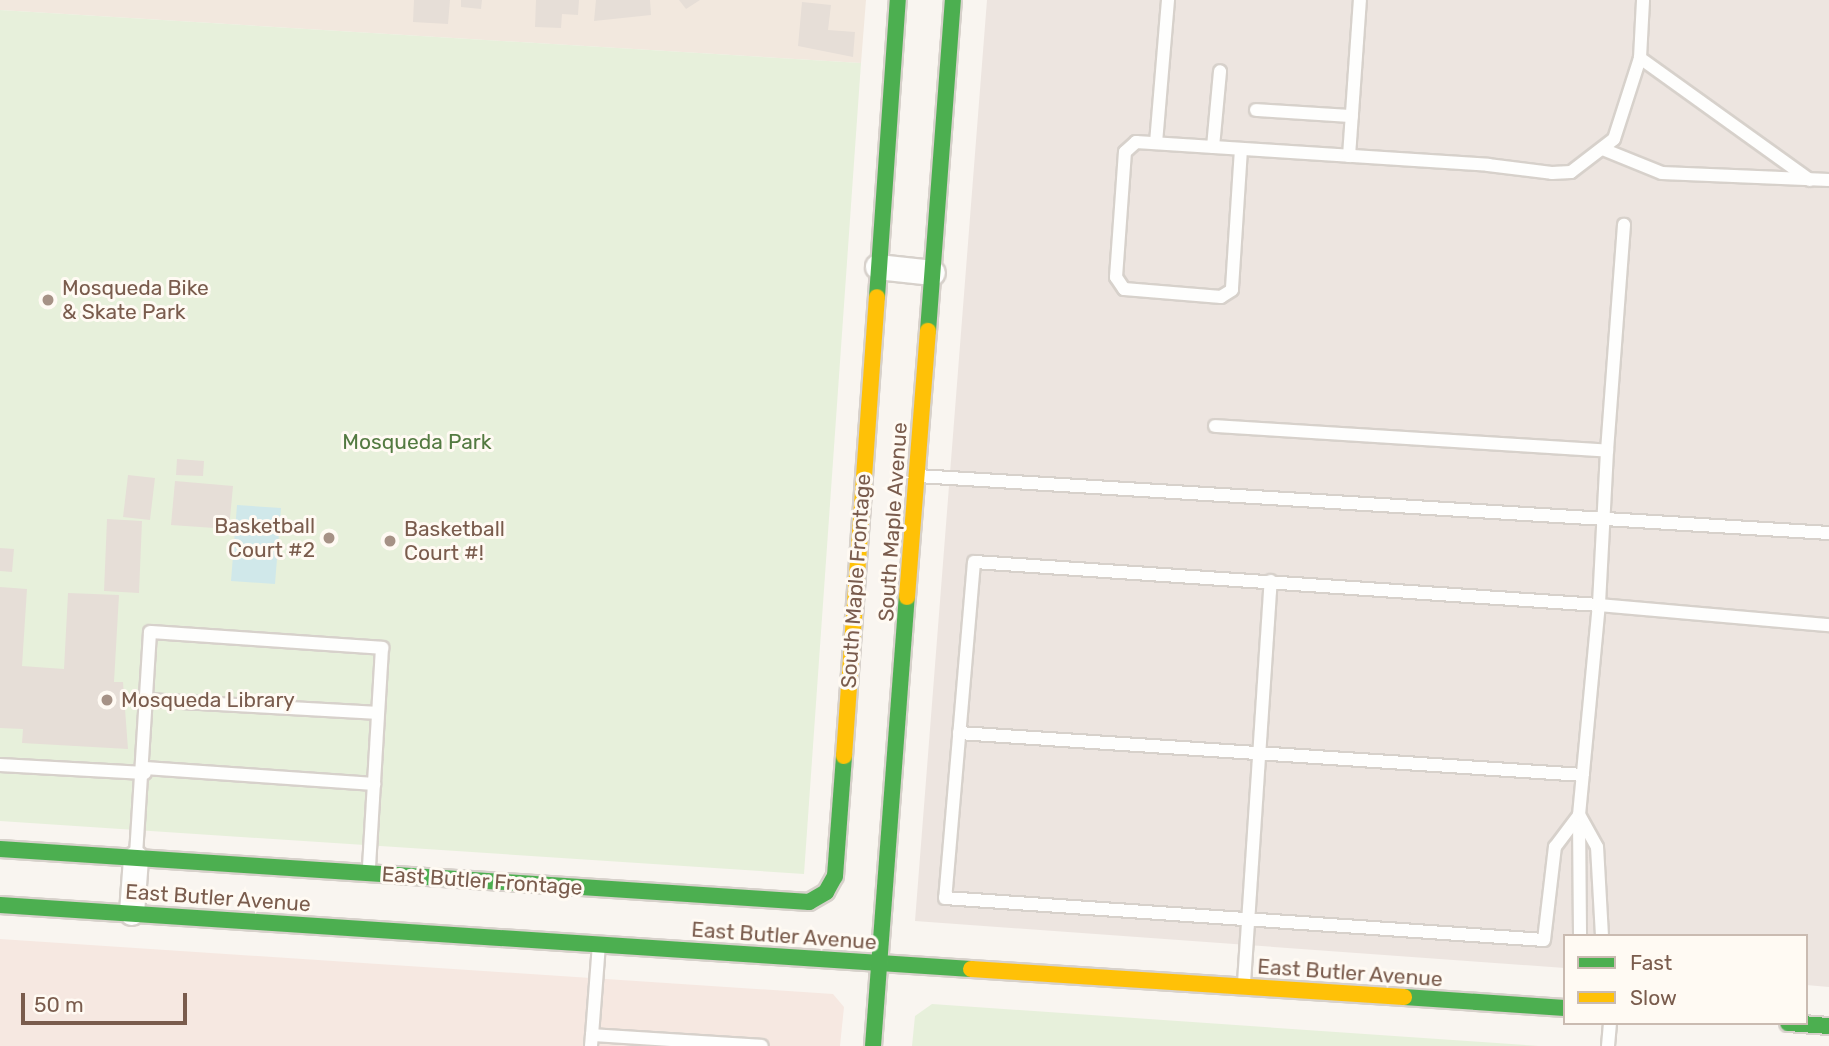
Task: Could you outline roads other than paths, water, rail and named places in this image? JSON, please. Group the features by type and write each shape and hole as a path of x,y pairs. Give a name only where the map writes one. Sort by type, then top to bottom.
{"street":[{"name":"South Maple Frontage","path":"826,892 835,876 898,0"},
{"name":"South Maple Avenue","path":"873,1046 882,963 953,0"},
{"path":"878,267 933,273"},
{"name":"East Butler Frontage","path":"0,849 809,902 826,892"},
{"path":"132,913 136,858"},
{"name":"East Butler Avenue","path":"0,905 1563,1009"},
{"path":"1808,1024 1829,1026"}],"lane":[{"path":"1156,143 1168,0"},
{"path":"1349,156 1360,0"},
{"path":"1241,149 1232,290 1221,297 1124,289 1116,277 1125,152 1136,142 1349,156 1552,173 1571,172 1605,150 1640,58 1643,0"},
{"path":"1640,58 1810,180"},
{"path":"1213,147 1220,71"},
{"path":"1256,110 1352,116"},
{"path":"1605,150 1662,173 1829,180"},
{"path":"1580,934 1579,815 1599,605 1607,451 1624,225"},
{"path":"1215,426 1607,451"},
{"path":"918,476 1829,533"},
{"path":"1579,815 1555,846 1544,940 1248,922 945,898 974,562 1599,605 1829,625"},
{"path":"1244,987 1270,581"},
{"path":"136,858 145,771 150,632 382,648 369,873"},
{"path":"148,700 378,713"},
{"path":"959,733 1583,775"},
{"path":"0,765 374,784"},
{"path":"1579,815 1597,847 1602,934"},
{"path":"599,945 591,1041 762,1046"},
{"path":"1608,1046 1610,1025"}],"water":[{"path":"237,505 281,508 275,584 231,581"}],"place":[{"name":"Mosqueda Bike & Skate Park","path":"48,300"},
{"name":"Basketball Court #2","path":"329,538"},
{"name":"Basketball Court #!","path":"390,541"},
{"name":"Mosqueda Library","path":"107,700"}],"park label":[{"name":"Mosqueda Park","path":"417,442"}]}
